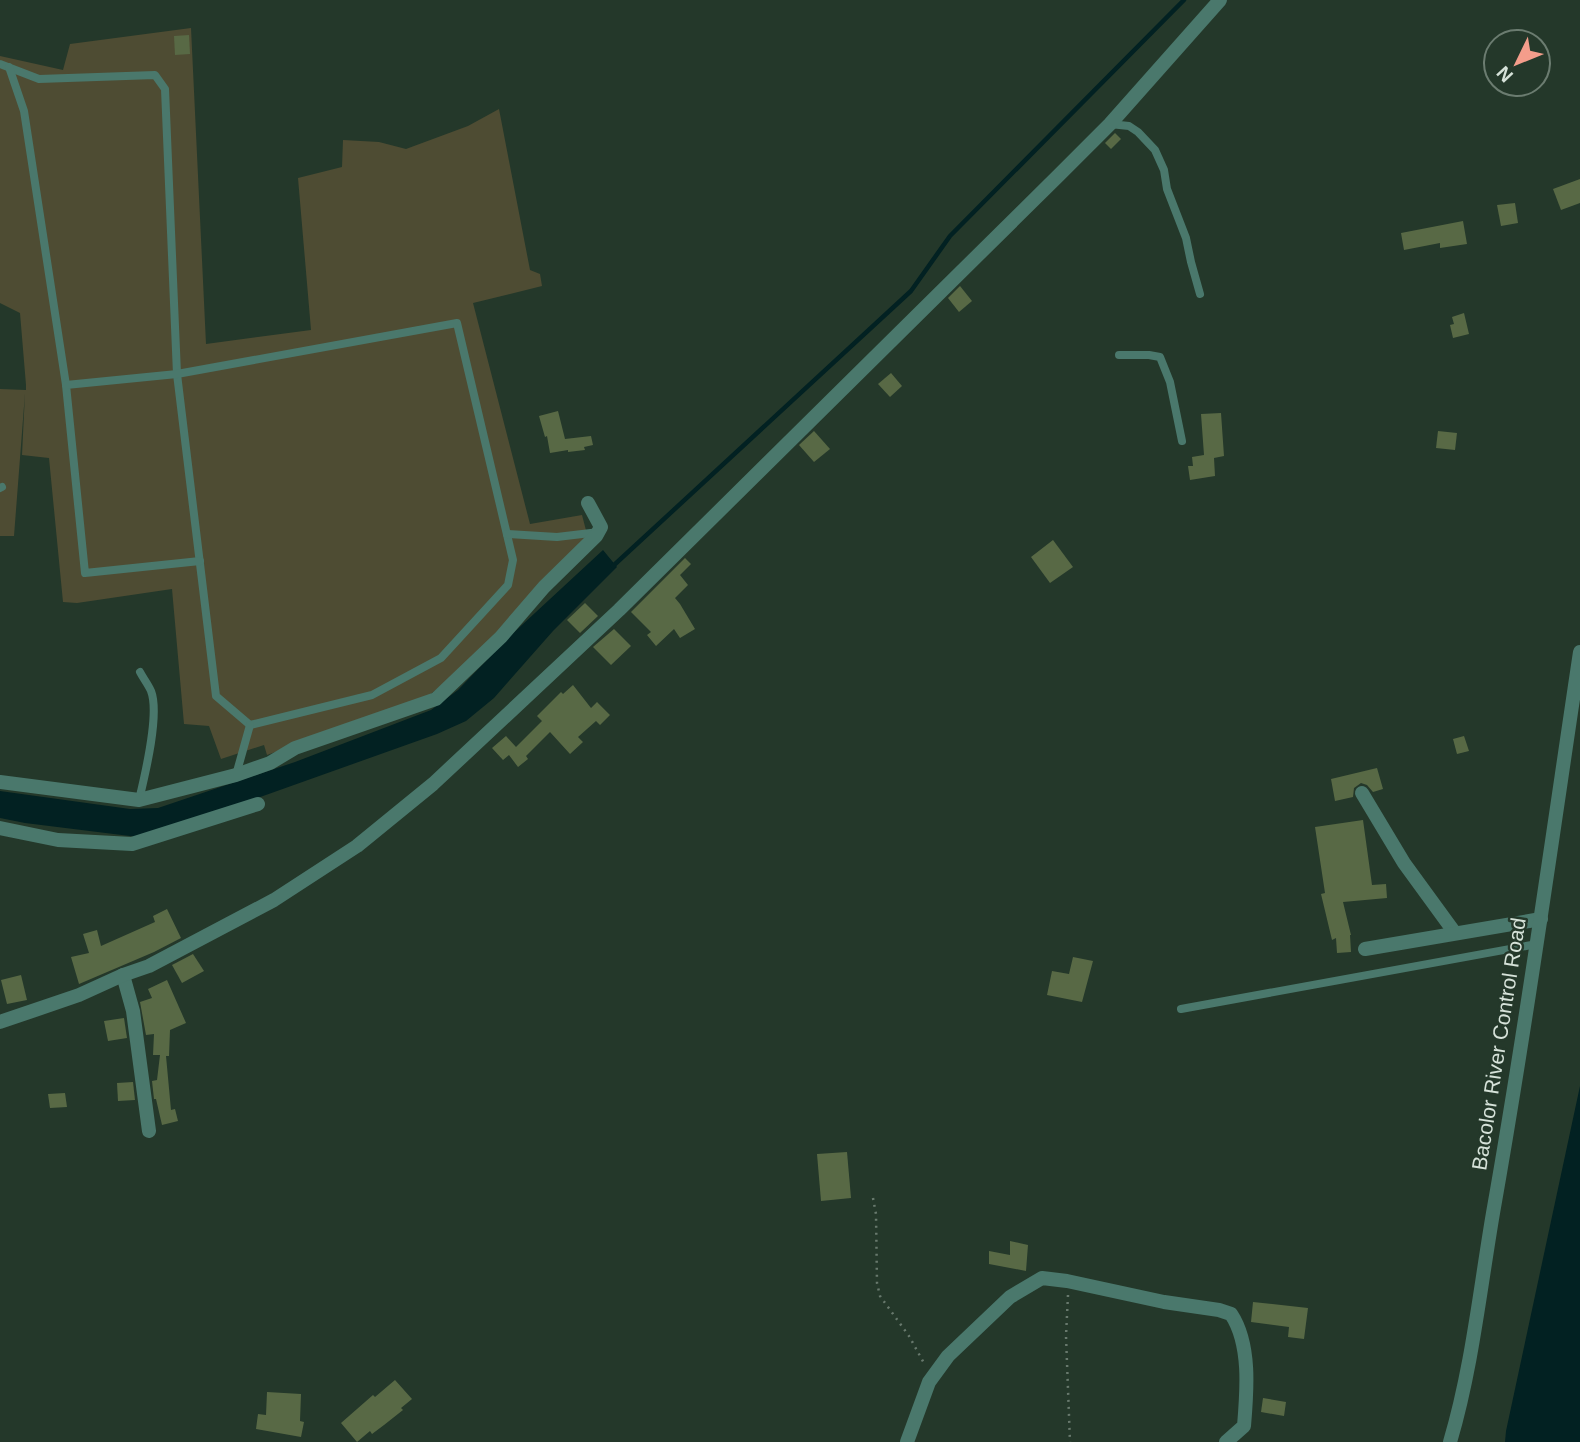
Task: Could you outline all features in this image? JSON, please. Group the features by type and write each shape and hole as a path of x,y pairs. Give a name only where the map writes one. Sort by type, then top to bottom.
{"street":[{"path":"0,1022 79,995 149,966 274,900 357,846 433,784 619,610 1110,124 1220,0"},
{"path":"0,782 139,800 236,775 270,763 295,748 436,699 501,637 544,587 596,536 601,527 588,503"},
{"name":"Bacolor River Control Road","path":"1450,1442 1475,1332 1541,919 1580,652"},
{"path":"1362,793 1404,863 1455,933"},
{"path":"0,828 58,840 132,844 258,804"},
{"path":"1365,949 1541,919"},
{"path":"123,975 133,1011 149,1131"},
{"path":"907,1442 929,1382 947,1356 1010,1297 1042,1278 1231,1314 1240,1330 1246,1365 1247,1396 1244,1426 1226,1442"}],"lane":[{"path":"4,66 39,79 155,75 165,89 177,374 216,696 250,725"},
{"path":"4,66 24,111 66,386 85,573 200,561"},
{"path":"1110,124 1129,126 1155,150 1186,238 1200,294"},
{"path":"66,386 177,374 457,323 513,560 508,586 441,658 372,695 250,725"},
{"path":"1119,355 1160,357 1170,382 1182,441"},
{"path":"507,534 557,537 599,531"},
{"path":"139,800 150,750 153,712 152,692 140,672"},
{"path":"236,775 250,725"},
{"path":"1181,1009 1536,944"}],"path":[{"path":"873,1198 880,1296 909,1335 924,1362 929,1382"},
{"path":"1067,1281 1070,1442"}],"shaded area":[{"path":"191,28 206,344 311,330 298,178 342,167 343,140 379,142 406,149 468,126 499,109 530,270 540,274 542,286 473,303 530,524 582,515 588,538 467,665 427,697 267,755 264,745 221,759 209,726 184,724 172,589 77,603 63,602 49,458 22,455 25,393 14,536 0,536 0,389 26,390 26,385 20,313 0,303 0,56 63,70 70,44"}],"water":[{"path":"603,550 617,567 553,631 494,698 466,721 437,734 235,806 138,837 0,818 0,791 130,809 158,808 295,762 431,710 458,690 509,637"},
{"path":"1580,1086 1580,1442 1505,1442 1506,1431"}],"building":[{"path":"189,35 190,54 175,55 174,36"},
{"path":"1115,133 1121,139 1111,149 1105,143"},
{"path":"1580,179 1580,203 1561,210 1553,189"},
{"path":"1515,203 1518,223 1501,226 1497,205"},
{"path":"1463,221 1467,244 1440,248 1440,243 1404,250 1401,233"},
{"path":"960,286 972,301 959,312 948,298"},
{"path":"1464,313 1469,334 1453,338 1450,325 1454,324 1452,317"},
{"path":"891,373 902,386 890,397 878,384"},
{"path":"558,411 565,439 591,436 593,445 584,447 585,450 550,453 539,416"},
{"path":"1221,413 1224,456 1214,458 1215,476 1190,480 1188,466 1193,466 1192,457 1204,455 1201,414"},
{"path":"814,431 830,449 814,462 799,445"},
{"path":"1438,431 1457,433 1455,450 1436,448"},
{"path":"1053,540 1073,567 1050,583 1031,557"},
{"path":"685,558 691,564 680,575 688,585 675,598 695,629 680,638 674,629 656,646 647,635 651,632 631,612"},
{"path":"585,603 598,616 580,633 567,620"},
{"path":"614,629 631,646 611,665 593,647"},
{"path":"573,685 591,708 597,702 610,715 600,725 596,721 578,737 583,742 570,754 550,732 518,767 509,755 503,760 492,748 506,736 516,747 542,721 537,716 561,692 563,694"},
{"path":"1464,736 1469,751 1457,754 1453,739"},
{"path":"1377,768 1383,789 1373,792 1361,783 1354,788 1353,797 1335,801 1331,779"},
{"path":"1363,820 1372,885 1386,884 1387,898 1343,902 1351,935 1351,952 1337,953 1336,938 1332,940 1321,894 1325,893 1315,827"},
{"path":"167,909 181,938 79,984 71,957 89,953 83,934 97,930 101,946 155,922 153,916"},
{"path":"193,954 204,971 182,983 172,965"},
{"path":"1073,957 1093,961 1082,1002 1047,995 1052,971 1069,974"},
{"path":"21,975 27,1000 7,1004 1,980"},
{"path":"167,980 186,1023 170,1030 169,1056 166,1056 171,1110 175,1109 178,1121 162,1125 152,1081 157,1080 160,1055 153,1055 154,1034 146,1035 140,1002 152,998 148,989"},
{"path":"124,1018 127,1038 108,1041 104,1021"},
{"path":"133,1082 135,1100 118,1101 117,1083"},
{"path":"65,1093 67,1107 50,1108 48,1094"},
{"path":"847,1152 851,1198 821,1201 817,1154"},
{"path":"1010,1241 1028,1245 1026,1271 989,1264 989,1251 1010,1255"},
{"path":"1253,1302 1308,1308 1304,1339 1288,1337 1289,1327 1251,1322"},
{"path":"395,1380 412,1399 384,1425 372,1434 370,1431 357,1442 341,1423"},
{"path":"267,1392 301,1394 300,1421 304,1422 301,1437 256,1429 258,1414 266,1415"},
{"path":"1263,1398 1286,1402 1284,1416 1261,1412"}],"waterway":[{"path":"613,566 911,291 950,236 1184,0"}]}
